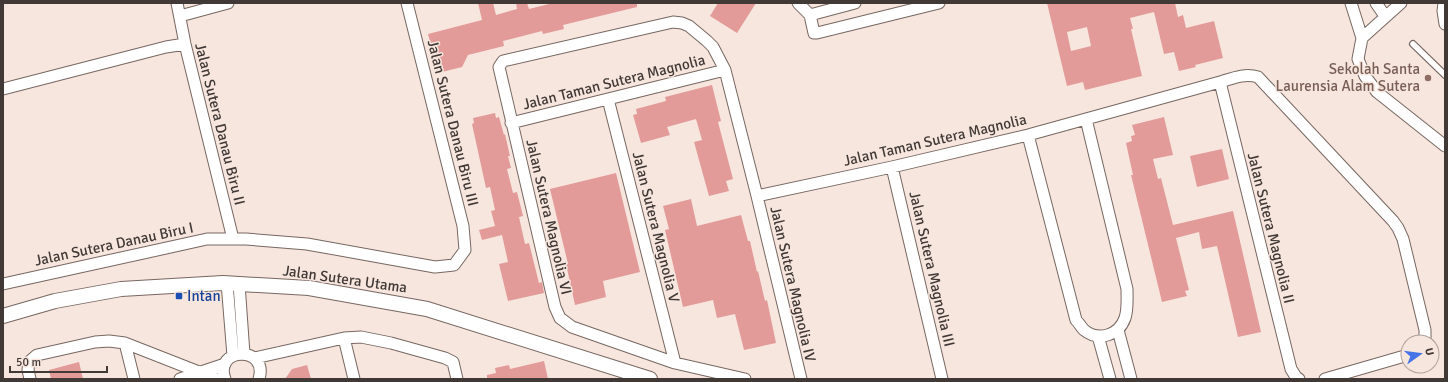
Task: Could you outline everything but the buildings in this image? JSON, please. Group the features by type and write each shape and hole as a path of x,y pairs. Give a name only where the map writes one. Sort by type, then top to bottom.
{"street":[{"name":"Jalan Sutera Danau Biru II","path":"178,3 185,44 233,239"},
{"path":"180,16 228,3"},
{"name":"Jalan Sutera Danau Biru III","path":"407,3 463,226 465,250"},
{"path":"798,3 810,15 814,31 817,33 939,3"},
{"path":"810,15 855,3"},
{"path":"1351,3 1362,38 1358,59 1365,76 1377,92 1445,146"},
{"path":"1376,3 1385,16"},
{"path":"1362,38 1400,3"},
{"path":"1444,3 1443,11 1445,24"},
{"name":"Jalan Taman Sutera Magnolia","path":"725,70 511,123 499,67 503,61 673,22 682,23 689,26 713,47 725,70 757,196 892,167 1028,135 1244,75 1258,77 1398,228 1403,239 1425,334"},
{"path":"3,89 166,47 185,44"},
{"name":"Jalan Sutera Magnolia II","path":"1220,82 1291,369 1299,379"},
{"name":"Jalan Sutera Magnolia V","path":"608,99 675,363"},
{"path":"1028,135 1076,320 1084,330 1098,336 1108,335 1118,330 1125,318 1128,304 1127,289 1086,119"},
{"name":"Jalan Sutera Magnolia VI","path":"511,123 555,307 560,318 572,327 675,363"},
{"name":"Jalan Sutera Magnolia III","path":"892,167 942,379"},
{"name":"Jalan Sutera Magnolia IV","path":"757,196 800,379"},
{"name":"Jalan Sutera Danau Biru I","path":"3,284 207,239 233,239 307,244 435,267 454,265 465,250"},
{"path":"233,283 244,354"},
{"path":"233,283 233,356"},
{"name":"Jalan Sutera Utama","path":"3,316 55,301 121,289 233,283 309,288 427,309 650,379"},
{"path":"1118,330 1131,379"},
{"path":"1098,336 1110,379"},
{"path":"344,338 354,379"},
{"path":"180,379 225,364 233,356 244,354 255,358 344,338 362,338 376,340 444,358 454,365 457,379"},
{"path":"30,379 28,370 29,362 38,355 96,342 109,341 125,344 217,379"},
{"path":"125,344 134,379"},
{"path":"255,358 260,374 287,351"},
{"path":"1326,379 1400,357"},
{"path":"675,363 745,379"},
{"path":"224,379 223,370 225,364"}],"lane":[{"path":"1413,44 1445,75"}],"place":[{"name":"Sekolah Santa Laurensia Alam Sutera","path":"1428,78"},
{"name":"Intan","path":"179,296"}]}
